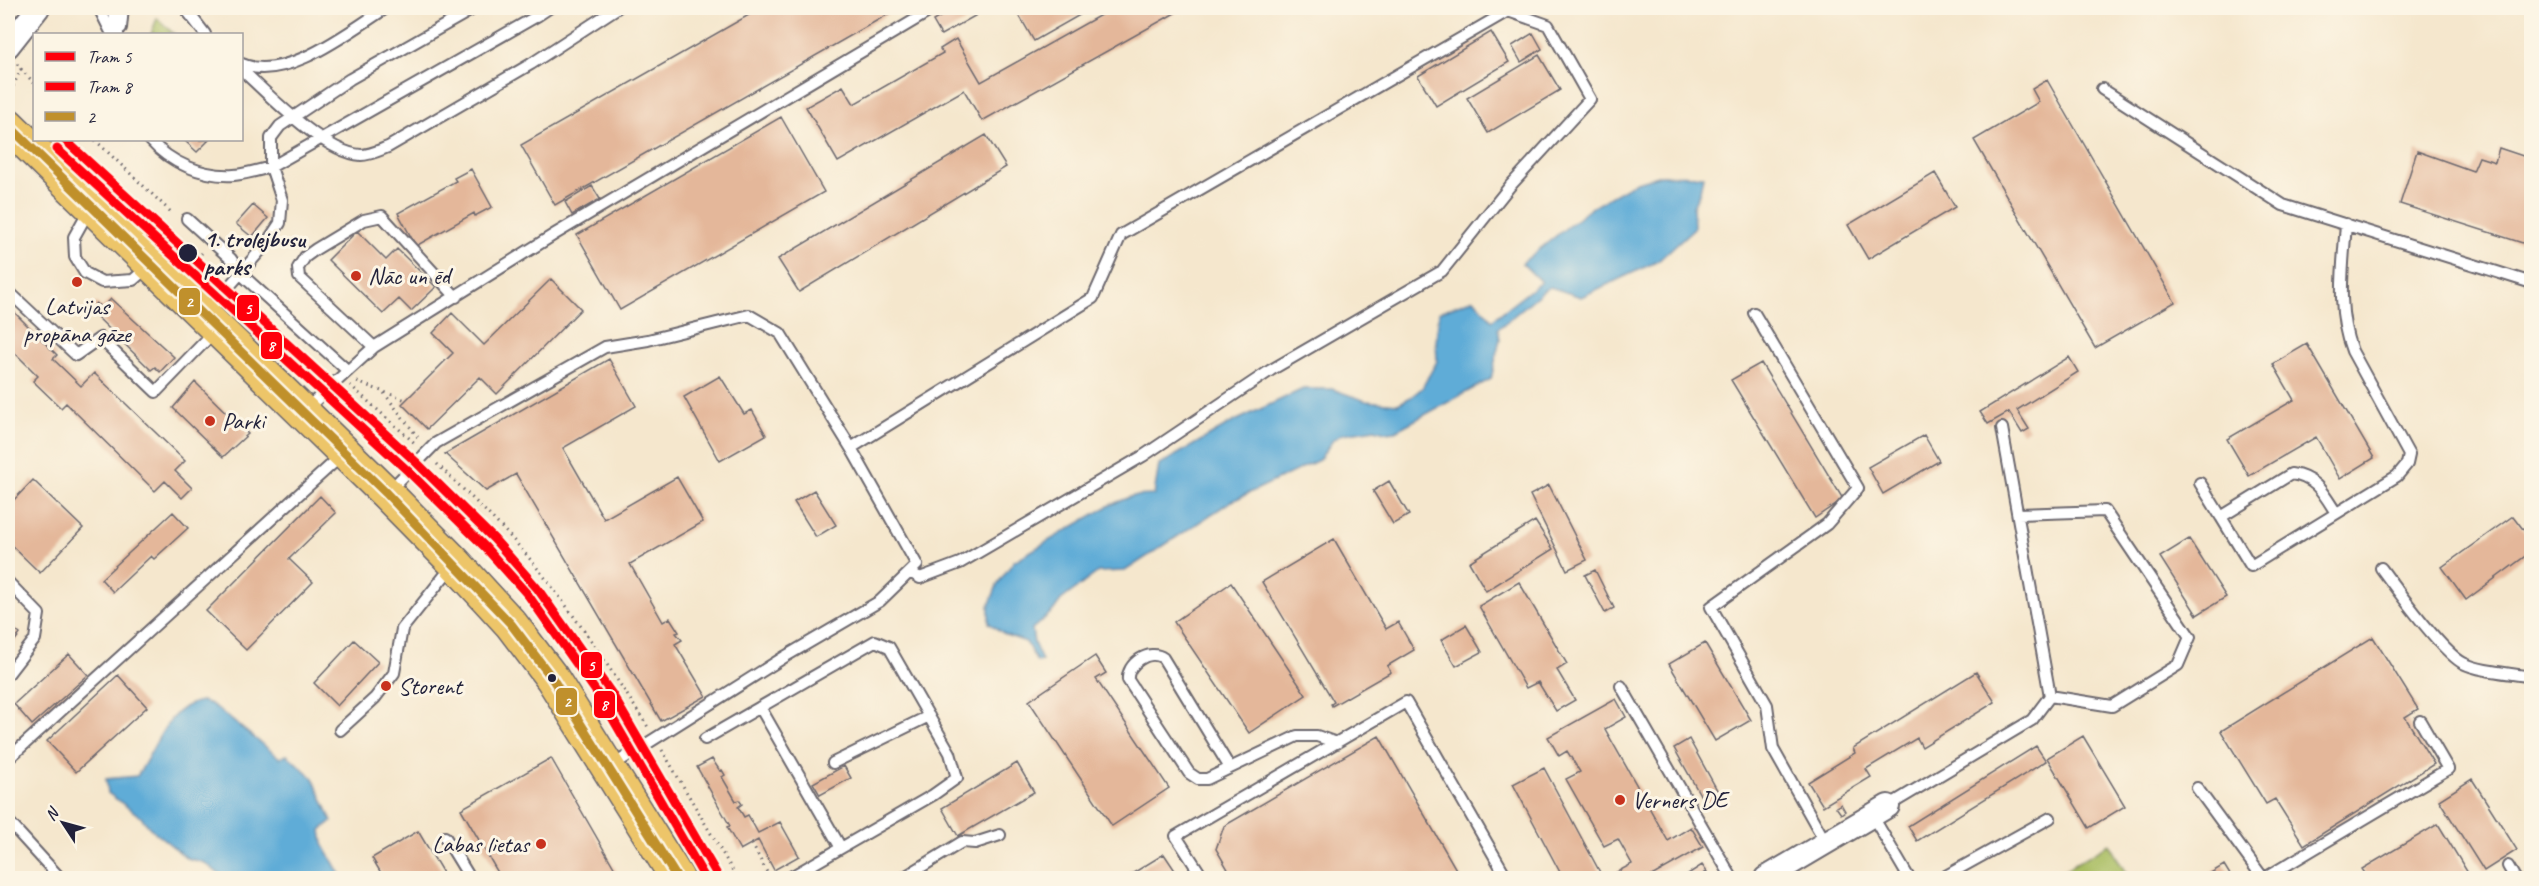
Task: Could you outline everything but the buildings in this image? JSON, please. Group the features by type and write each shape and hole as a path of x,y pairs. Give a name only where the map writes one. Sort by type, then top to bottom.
{"main road":[{"path":"8,125 386,493 511,624 552,678 677,879"}],"street":[{"path":"10,53 38,8"},
{"path":"1766,879 1880,810"}],"lane":[{"path":"99,8 112,33"},
{"path":"113,8 119,33"},
{"path":"119,33 123,8"},
{"path":"185,8 204,33"},
{"path":"243,64 273,68 296,63 386,8"},
{"path":"8,291 76,355 100,338 156,392 210,322 241,274 280,223 282,200 271,167 272,138 293,116 350,79 475,8"},
{"path":"151,141 178,164 195,170 234,175 271,167 549,8"},
{"path":"243,71 322,139 345,152 364,155 388,147 531,64 617,8"},
{"path":"303,412 374,347 555,234 935,8"},
{"path":"851,448 1093,298 1121,235 1509,11 1548,25 1590,99 1510,186 1442,271 1271,370 1143,456 960,563 920,578 910,572"},
{"path":"2102,89 2283,205 2532,283"},
{"path":"90,207 74,237 75,257 84,273 102,282 133,280 151,264"},
{"path":"374,347 299,277 298,268 305,257 364,220 382,216 456,297"},
{"path":"186,219 345,372"},
{"path":"2200,483 2252,566 2397,476 2407,464 2409,455 2352,351 2346,335 2341,296 2346,224"},
{"path":"1754,313 1858,488 1827,524 1711,607 1767,705 1773,749 1826,843"},
{"path":"386,493 441,440 605,347 648,340 749,315 780,333 851,448 917,565 880,601 786,656 609,767"},
{"path":"1909,879 1880,810 2032,720 2050,696 2002,428"},
{"path":"8,759 344,453"},
{"path":"2221,517 2291,474 2304,476 2317,484 2336,513"},
{"path":"2018,514 2105,511 2190,637 2178,665 2112,706 2050,696"},
{"path":"340,730 375,698 394,673 402,629 455,563"},
{"path":"2381,568 2408,604 2456,658 2473,666 2532,677"},
{"path":"8,582 39,614 35,639 8,674"},
{"path":"705,739 875,641 889,647 950,753 957,778 933,795 789,879"},
{"path":"1230,768 1163,658 1158,654 1150,654 1131,667 1127,674 1128,680 1190,773 1198,778 1207,779 1297,736 1317,736 1337,742"},
{"path":"1621,686 1732,879"},
{"path":"1203,879 1176,836 1406,702 1507,879"},
{"path":"760,707 841,848"},
{"path":"833,763 928,716"},
{"path":"2197,788 2264,879 2448,769 2420,722"},
{"path":"1942,879 2050,818"},
{"path":"8,821 60,879"},
{"path":"903,879 962,842 975,843 1000,834"},
{"path":"445,837 470,879"},
{"path":"2508,866 2516,879"}],"path":[{"path":"10,53 33,82"},
{"path":"8,97 21,69"},
{"path":"189,267 205,250"},
{"path":"345,372 384,393 406,400"},
{"path":"345,372 350,385 388,421 426,452 537,568 603,658 655,739 737,879"},
{"path":"384,393 421,441 426,452"},
{"path":"752,844 770,879"}],"green space":[{"path":"157,18 173,33 151,33"},
{"path":"2109,844 2129,878 2050,878"}],"water":[{"path":"1661,175 1703,176 1693,207 1694,228 1658,261 1581,297 1550,287 1543,291 1498,329 1500,339 1491,379 1395,431 1385,432 1375,429 1342,434 1333,440 1319,460 1230,502 1125,571 1098,572 1061,600 1053,611 1032,629 1034,643 1042,661 1037,662 1026,642 1006,635 989,623 989,606 998,583 1014,561 1110,505 1133,496 1154,495 1159,465 1233,422 1303,389 1332,389 1366,401 1398,404 1411,397 1422,388 1437,361 1436,339 1439,312 1474,299 1492,320 1541,282 1522,263 1591,208 1636,182"},
{"path":"201,701 211,704 280,758 287,755 313,778 332,821 321,830 323,844 342,878 231,878 218,873 205,863 187,858 150,828 141,817 108,793 106,779 137,776 170,720 179,711"}],"tram line":[{"name":"5","path":"66,141 416,462 494,539 537,588 612,694 719,878"},
{"name":"8","path":"57,149 408,471 485,547 528,595 602,700 705,878"}],"transit line":[{"name":"2","path":"8,125 386,493 511,624 552,678 677,878"}],"place":[{"name":"1. trolejbusu parks","path":"188,253"},
{"name":"Nāc un ēd","path":"356,276"},
{"name":"Latvijas propāna gāze","path":"77,282"},
{"name":"Parki","path":"210,421"},
{"name":"Storent","path":"386,686"},
{"name":"Verners DE","path":"1620,800"},
{"name":"Labas lietas","path":"541,844"}]}
